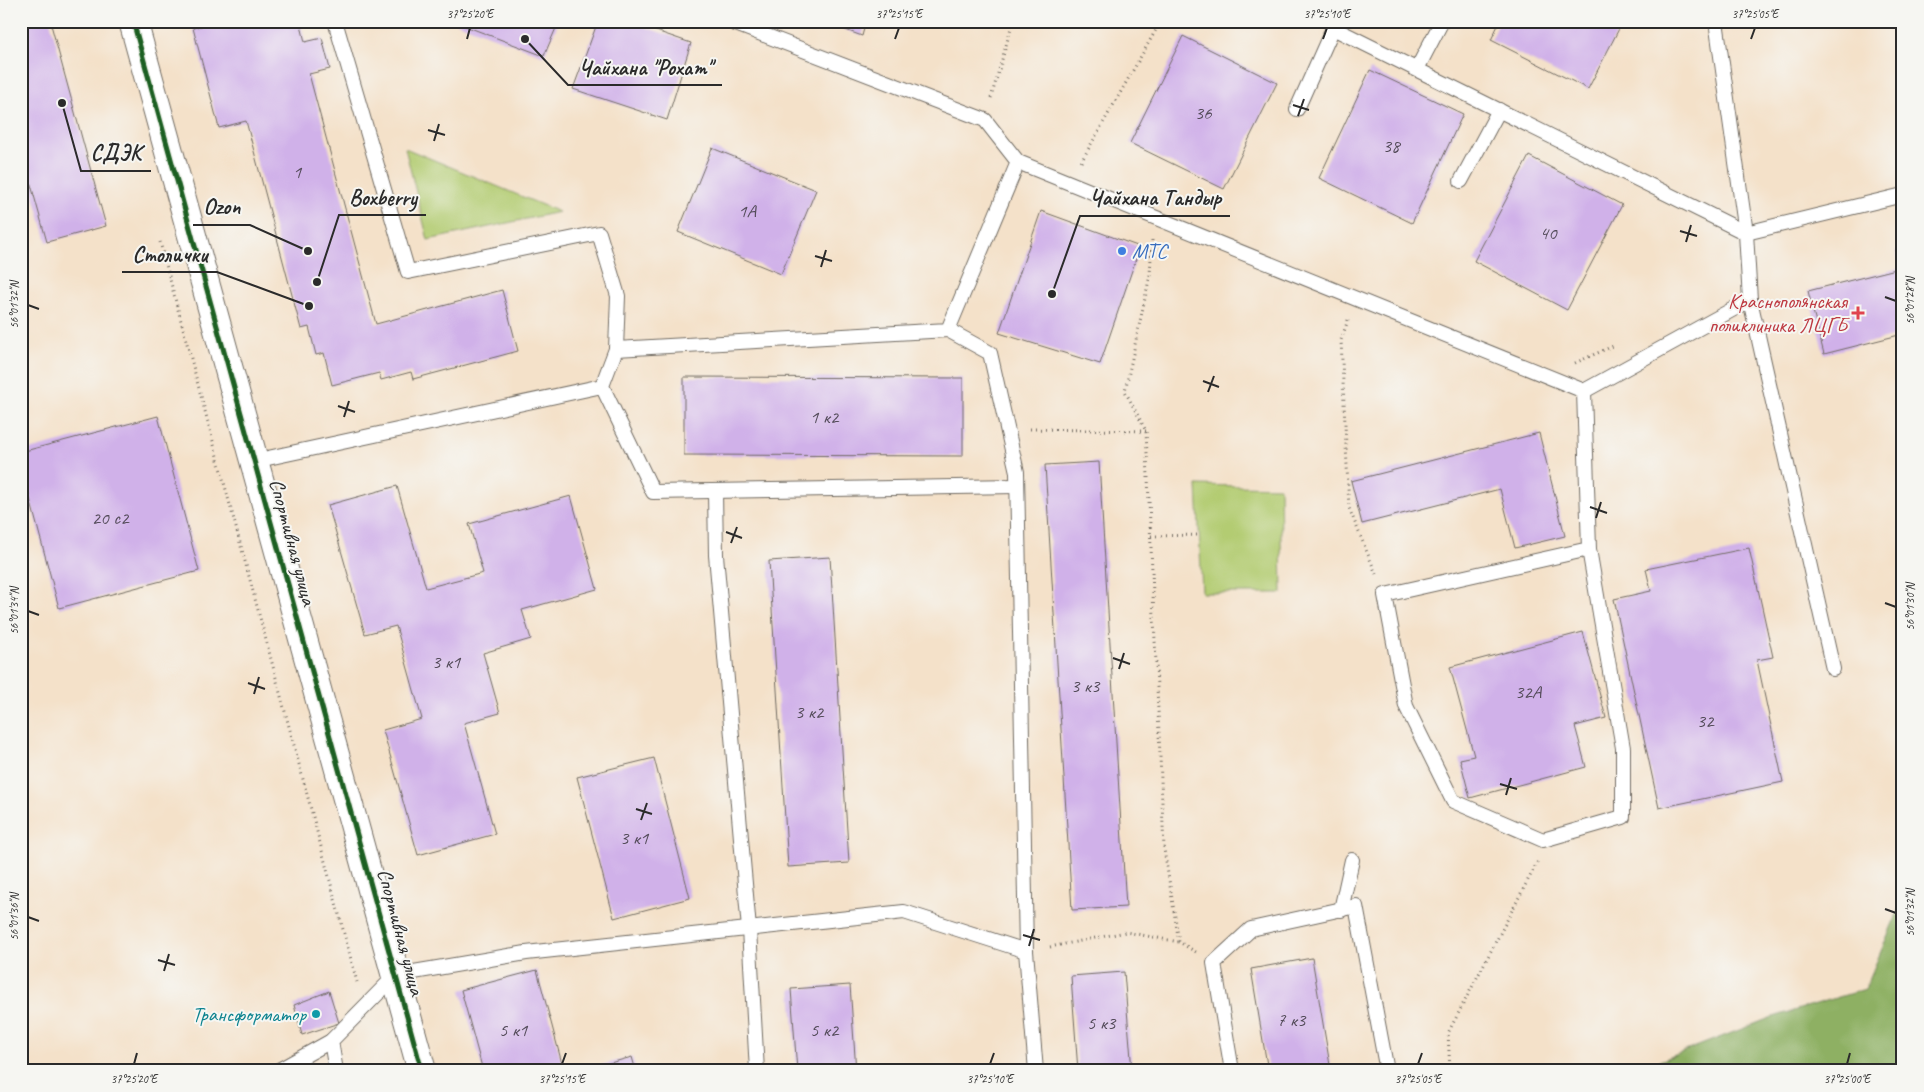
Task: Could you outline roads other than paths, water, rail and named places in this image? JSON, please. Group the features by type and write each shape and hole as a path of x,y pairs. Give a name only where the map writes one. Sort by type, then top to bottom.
{"street":[{"name":"Спортивная улица","path":"133,21 422,1071"}],"lane":[{"path":"335,21 408,272 599,232 618,296 616,350 602,386 653,492 1017,486"},
{"path":"728,21 985,120 1018,162 1584,391"},
{"path":"1417,70 1442,21"},
{"path":"1716,21 1746,233 1750,300 1832,669"},
{"path":"1297,109 1334,28 1746,233 1903,195"},
{"path":"1461,181 1499,110"},
{"path":"948,330 1018,162"},
{"path":"1584,391 1750,300"},
{"path":"616,350 948,330 990,354 1017,472 1026,951 1036,1071"},
{"path":"254,461 602,386"},
{"path":"1584,391 1589,549 1623,748 1623,816 1543,840 1453,801 1406,706 1385,595 1589,549"},
{"path":"715,491 716,555 750,928 757,1071"},
{"path":"1341,910 1352,860"},
{"path":"1232,1071 1214,963 1251,929 1356,906 1387,1071"},
{"path":"277,1071 331,1041 396,974 526,953 904,912 1026,951"},
{"path":"331,1041 336,1071"}],"place":[{"name":"Чайхана \"Рохат\"","path":"525,39"},
{"name":"СДЭК","path":"62,103"},
{"name":"Ozon","path":"308,251"},
{"name":"МТС","path":"1122,251"},
{"name":"Boxberry","path":"317,282"},
{"name":"Чайхана Тандыр","path":"1052,294"},
{"name":"Столички","path":"309,306"},
{"name":"Краснополянская поликлиника ЛЦГБ","path":"1858,313"},
{"name":"Трансформатор","path":"316,1014"}]}
